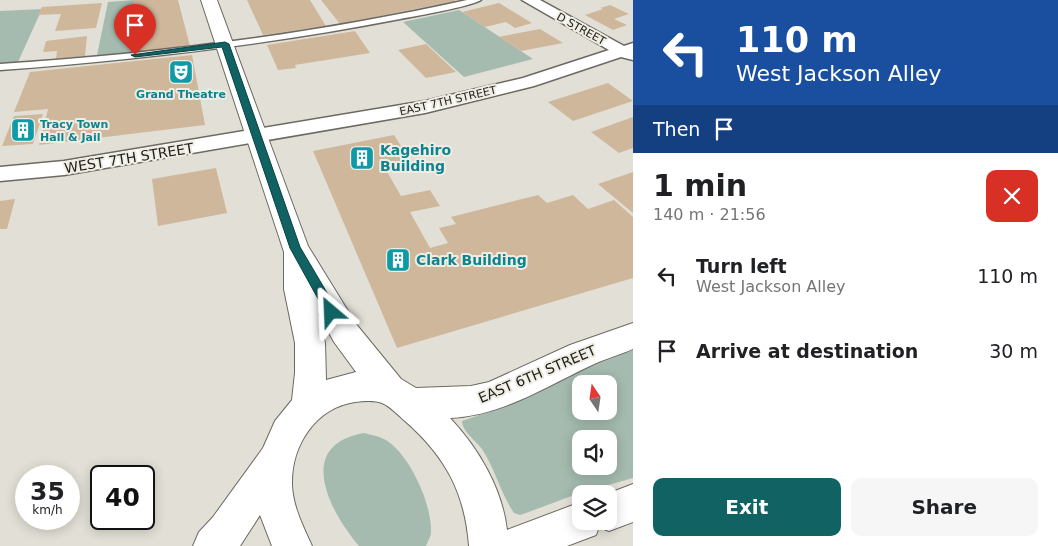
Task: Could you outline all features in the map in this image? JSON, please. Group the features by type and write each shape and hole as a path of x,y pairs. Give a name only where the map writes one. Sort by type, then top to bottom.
{"street":[{"path":"209,0 295,248 345,333 399,397 442,434 473,476 488,528 488,546"},
{"name":"D STREET","path":"528,0 629,52"},
{"name":"EAST 7TH STREET","path":"258,137 425,108 528,82 629,52"},
{"name":"WEST 7TH STREET","path":"0,174 64,168 258,137"},
{"path":"213,546 227,531 277,458 289,428 308,405 311,373 310,343 298,289 295,248"},
{"name":"EAST 6TH STREET","path":"308,405 332,392 356,386 399,397 471,402 493,396 581,355 633,336"},
{"path":"277,458 276,502 283,528 292,546"},
{"path":"617,509 633,503"},
{"path":"517,546 572,525"}],"lane":[{"path":"0,68 45,65 225,44 364,23 477,0"}],"green space":[{"path":"134,0 140,52 97,55 108,2"},
{"path":"42,9 18,62 0,63 0,11"},
{"path":"459,10 533,59 464,77 403,22"},
{"path":"633,350 633,478 608,485 572,485 572,496 520,515 514,513 505,498 487,457 467,432 462,421 500,408 551,382"},
{"path":"364,433 386,440 395,447 411,468 428,508 431,534 426,546 359,546 338,516 329,498 324,481 324,465 330,451 342,440"}],"building":[{"path":"134,0 178,0 190,46 140,52"},
{"path":"247,0 310,0 326,26 263,35"},
{"path":"321,0 455,0 455,1 340,24"},
{"path":"102,3 96,28 55,31 61,14 38,15 42,7"},
{"path":"499,3 532,23 515,28 506,22 485,27 462,12"},
{"path":"610,5 629,14 614,19 627,25 613,30 585,15 603,9 600,8"},
{"path":"540,29 563,43 521,51 498,37"},
{"path":"355,31 370,53 295,65 296,68 278,70 267,45"},
{"path":"87,36 85,56 56,59 57,51 43,52 46,41"},
{"path":"426,44 456,72 426,78 398,50"},
{"path":"192,55 205,125 39,145 48,109 14,112 30,72"},
{"path":"608,83 633,101 573,121 548,102"},
{"name":"Tracy Town Hall & Jail","path":"43,114 33,144 2,146 14,116"},
{"path":"633,117 633,148 619,153 591,132"},
{"path":"394,135 413,165 386,170 401,196 430,190 440,206 410,212 430,248 448,243 439,228 456,224 451,217 538,195 547,203 573,195 588,209 614,200 633,217 633,278 397,348 313,151"},
{"path":"216,168 227,213 158,226 152,179"},
{"path":"633,172 633,213 598,184"},
{"path":"15,199 7,229 0,229 0,201"}],"place":[{"name":"Grand Theatre","path":"181,72"},
{"name":"Tracy Town Hall & Jail","path":"23,130"},
{"name":"Kagehiro Building","path":"362,158"},
{"name":"Clark Building","path":"398,260"}],"route":[{"path":"135,55 189,50 225,44 295,248 320,289 331,312"}]}
